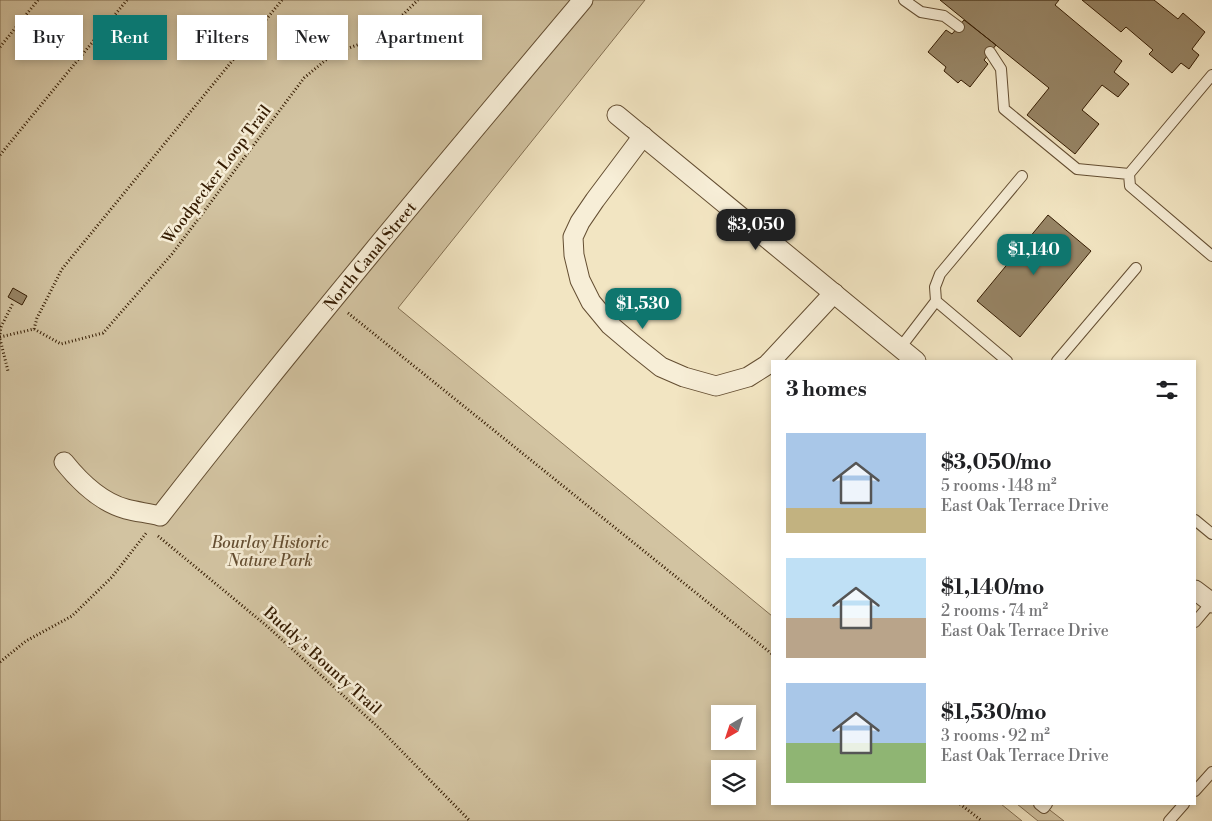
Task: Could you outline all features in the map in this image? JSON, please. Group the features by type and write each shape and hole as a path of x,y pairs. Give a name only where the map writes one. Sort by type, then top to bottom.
{"street":[{"name":"North Canal Street","path":"155,522 250,401 582,0"},
{"path":"617,115 915,360"},
{"path":"643,136 595,200 580,222 574,237 574,256 580,280 591,302 610,325 636,347 661,367 684,378 716,386 748,377 771,361"},
{"path":"772,360 834,293"},
{"path":"64,462 75,476 97,495 155,522"},
{"path":"1196,591 1212,603"}],"lane":[{"path":"904,0 921,12 944,16 959,26"},
{"path":"990,52 1001,69 1004,109 1076,169 1129,174"},
{"path":"1211,79 1129,174 1130,186 1212,256"},
{"path":"900,348 936,301 935,287 940,274 1022,176"},
{"path":"1058,360 1136,268"},
{"path":"936,301 1006,360"},
{"path":"1196,521 1212,534"},
{"path":"1196,621 1212,603"},
{"path":"1196,790 1212,772"},
{"path":"1169,821 1183,805"}],"path":[{"path":"0,46 38,0"},
{"path":"0,156 127,0"},
{"path":"0,337 34,330 37,318 62,269 282,0"},
{"name":"Woodpecker Loop Trail","path":"34,330 61,344 103,334 172,254 304,78 333,54 381,36 418,0"},
{"path":"332,301 771,653"},
{"path":"8,371 0,337 1,327 13,303"},
{"path":"0,662 26,641 72,616 112,577 155,522"},
{"name":"Buddy's Bounty Trail","path":"155,522 379,728 470,821"},
{"path":"961,805 982,821"}],"green space":[{"name":"Bourlay Historic Nature Park","path":"0,0 645,0 398,308 771,615 771,805 1002,805 1022,821 0,821"},
{"path":"1018,805 1043,805 1064,821 1038,821"}],"building":[{"path":"940,0 1059,0 1055,5 1122,61 1114,72 1129,84 1118,97 1102,85 1082,110 1099,124 1075,154 1027,115 1049,88"},
{"path":"1082,0 1154,0 1178,19 1183,13 1205,32 1192,49 1199,55 1189,69 1181,63 1172,73 1149,54 1153,50 1126,27 1121,32"},
{"path":"964,20 996,45 984,60 988,64 970,87 961,80 958,83 944,71 946,67 928,52 946,30 952,34"},
{"path":"1048,215 1091,251 1020,337 977,301"},
{"path":"13,288 27,296 22,305 8,297"}]}
